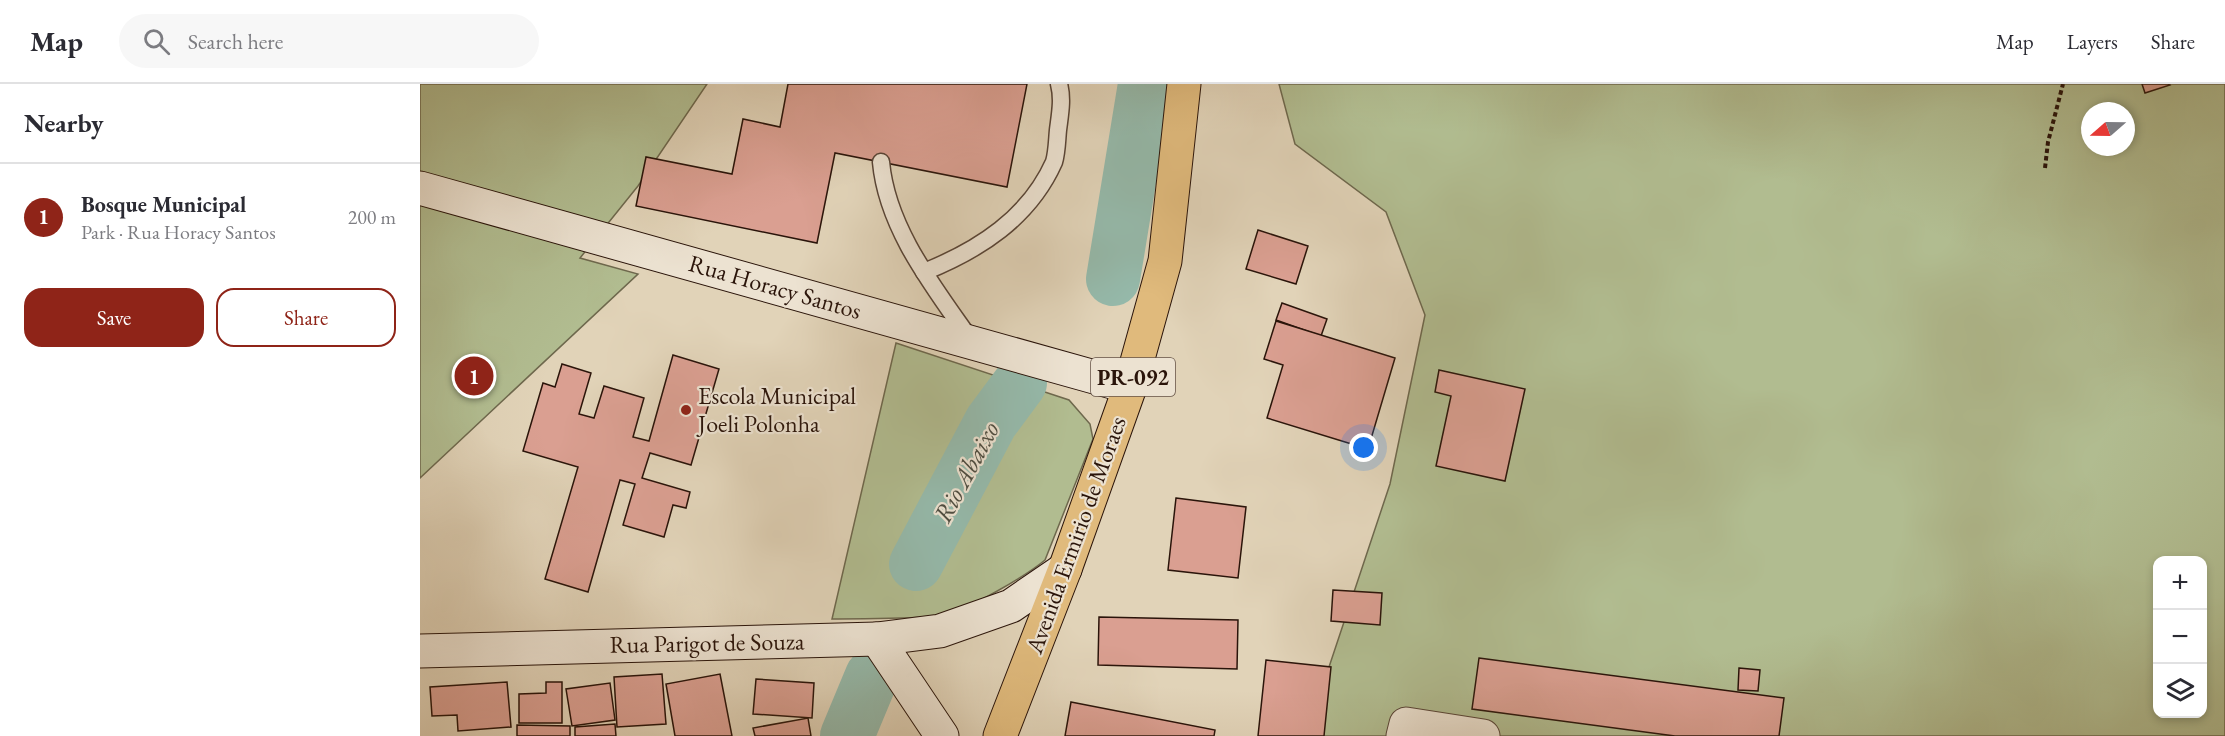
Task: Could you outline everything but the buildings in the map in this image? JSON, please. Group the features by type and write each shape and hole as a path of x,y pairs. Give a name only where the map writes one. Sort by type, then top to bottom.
{"main road":[{"name":"Avenida Ermirio de Moraes","path":"1000,736 1065,569 1130,387 1165,261 1184,84"}],"street":[{"name":"Rua Horacy Santos","path":"420,188 1130,387"},
{"name":"Rua Parigot de Souza","path":"420,651 877,639 939,632 1011,606 1065,569"},
{"path":"877,639 938,726 942,736"},
{"path":"1403,736 1406,724 1484,736"}],"lane":[{"path":"924,272 958,258 1000,232 1030,204 1054,160 1062,96 1059,84"},
{"path":"881,162 883,184 893,211 924,272 972,342"}],"path":[{"path":"2045,168 2048,142 2063,84"}],"green space":[{"path":"420,84 707,84 638,186 580,258 638,274 420,478"},
{"path":"1279,84 2225,84 2225,736 1306,736 1390,484 1425,315 1386,212 1295,144"},
{"path":"896,343 1069,400 1090,424 1093,439 1045,560 1036,567 980,600 943,615 832,619"}],"waterway":[{"name":"Rio Abaixo","path":"1113,279 1145,84"},
{"name":"Rio Abaixo","path":"916,564 991,422 1020,383"},
{"name":"Rio Abaixo","path":"847,736 872,676"}],"place":[{"name":"Bosque Municipal","path":"474,376"},
{"name":"Escola Municipal Joeli Polonha","path":"686,410"}]}
